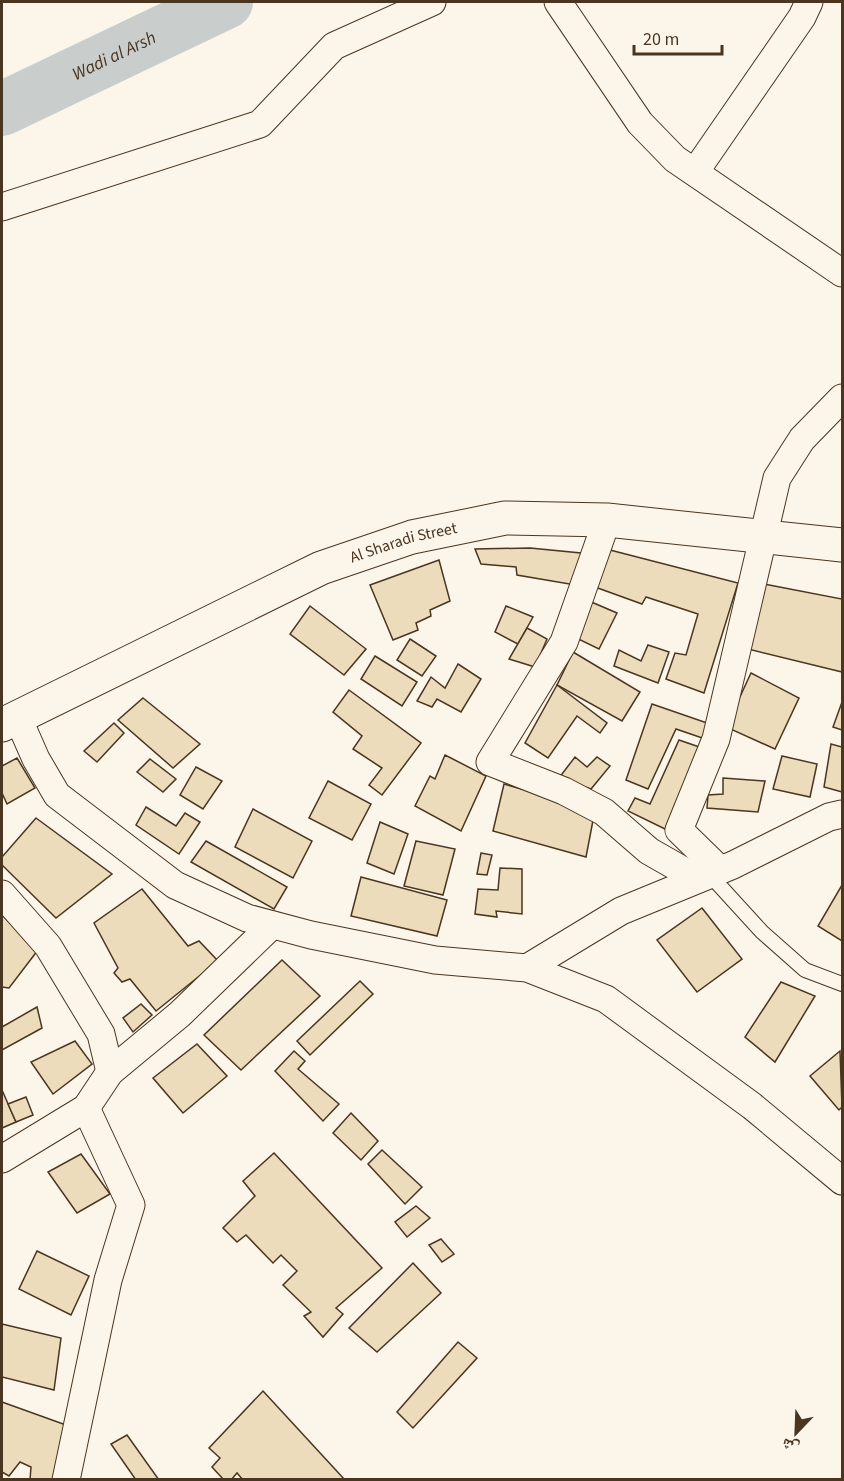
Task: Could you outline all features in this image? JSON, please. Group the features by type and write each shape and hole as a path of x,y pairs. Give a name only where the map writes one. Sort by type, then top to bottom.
{"street":[{"path":"2,207 260,124 334,46 432,2"},
{"path":"558,2 640,123 675,159 843,273"},
{"path":"695,172 802,17 809,2"},
{"path":"709,874 679,830 716,739 766,535 777,478 801,439 843,398"},
{"name":"Al Sharadi Street","path":"10,722 321,568 412,537 505,518 607,520 766,535 843,545"},
{"path":"607,520 564,642 490,762 564,791 604,812 649,851 709,874"},
{"path":"10,722 36,759 57,795 175,885 247,918 272,925 435,960 527,968 606,999 752,1106 843,1181"},
{"path":"527,968 621,911 709,874 829,817 843,814"},
{"path":"2,894 48,946 60,965 101,1034 110,1072"},
{"path":"2,1159 86,1108 110,1072 180,1014 272,925"},
{"path":"66,1479 108,1281 131,1205 86,1108"}],"lane":[{"path":"709,874 762,932 804,970 843,984"}],"building":[{"path":"530,548 591,554 581,586 517,575 516,567 481,564 475,549"},
{"path":"610,550 738,583 704,693 666,679 675,653 686,655 698,614 646,597 642,604 595,587"},
{"path":"439,560 450,601 430,610 431,616 416,623 418,630 393,640 370,585"},
{"path":"764,584 842,599 842,672 748,649"},
{"path":"589,601 617,613 599,649 572,636"},
{"path":"310,606 366,649 344,675 290,634"},
{"path":"506,606 533,617 518,644 495,632"},
{"path":"527,628 547,639 535,667 509,659"},
{"path":"410,639 436,656 422,676 397,660"},
{"path":"648,645 669,652 658,683 614,666 619,650 641,661"},
{"path":"573,652 640,692 622,721 557,685"},
{"path":"375,656 417,682 402,706 361,679"},
{"path":"458,664 481,679 461,712 437,699 432,707 417,701 431,677 445,688"},
{"path":"751,673 799,698 775,749 726,727"},
{"path":"557,685 607,723 600,733 577,716 548,758 525,743"},
{"path":"349,690 421,743 382,795 369,785 382,768 353,749 362,736 333,712"},
{"path":"143,698 200,744 173,768 118,720"},
{"path":"842,702 842,730 833,727"},
{"path":"652,704 710,724 708,740 676,729 648,789 626,780"},
{"path":"114,723 124,733 97,762 84,751"},
{"path":"679,740 708,750 665,829 628,811 635,798 650,804"},
{"path":"831,744 842,747 842,792 824,787"},
{"path":"445,755 486,776 461,831 415,806 430,776 435,779"},
{"path":"782,756 817,764 810,797 773,789"},
{"path":"575,757 587,767 597,757 610,766 591,789 559,778"},
{"path":"17,758 35,788 7,804 2,793 2,766"},
{"path":"150,759 176,779 163,792 137,772"},
{"path":"196,767 222,781 203,809 180,795"},
{"path":"723,778 765,781 758,812 707,808 708,795 723,794"},
{"path":"328,781 371,804 352,840 309,818"},
{"path":"504,784 595,810 586,857 493,831"},
{"path":"146,807 176,826 185,813 200,822 179,854 136,825"},
{"path":"253,809 312,841 293,878 235,847"},
{"path":"36,818 112,874 56,918 2,865 2,857"},
{"path":"380,822 408,834 394,874 367,863"},
{"path":"206,841 287,887 274,909 191,862"},
{"path":"416,841 455,849 443,895 404,886"},
{"path":"481,853 492,855 487,875 477,874"},
{"path":"500,868 522,869 522,914 496,911 497,917 475,914 478,889 498,890"},
{"path":"361,877 447,900 437,936 351,916"},
{"path":"842,885 842,941 818,926"},
{"path":"142,889 188,946 199,941 218,961 156,1011 130,979 122,982 114,973 118,968 94,923"},
{"path":"702,908 742,959 697,992 657,940"},
{"path":"2,915 38,950 9,988 2,987"},
{"path":"282,960 320,996 241,1070 204,1035"},
{"path":"360,981 373,994 310,1055 297,1041"},
{"path":"781,982 815,996 775,1062 745,1037"},
{"path":"141,1004 152,1015 133,1032 123,1018"},
{"path":"37,1007 42,1028 2,1050 2,1027"},
{"path":"75,1041 92,1064 53,1094 31,1062"},
{"path":"197,1044 227,1076 183,1113 153,1078"},
{"path":"294,1051 305,1061 298,1069 339,1104 323,1121 275,1071"},
{"path":"840,1051 842,1107 839,1110 810,1076"},
{"path":"2,1090 16,1122 2,1128"},
{"path":"26,1097 33,1115 16,1122 8,1104"},
{"path":"351,1113 378,1141 361,1160 333,1133"},
{"path":"382,1150 422,1187 405,1204 368,1164"},
{"path":"274,1153 382,1268 336,1308 343,1314 323,1337 304,1316 311,1312 283,1285 297,1271 281,1255 273,1263 246,1235 237,1242 223,1228 255,1196 243,1181"},
{"path":"81,1154 110,1194 77,1213 48,1172"},
{"path":"416,1206 430,1218 407,1237 395,1222"},
{"path":"441,1239 454,1254 442,1262 429,1245"},
{"path":"37,1251 89,1276 71,1315 19,1289"},
{"path":"413,1263 441,1293 377,1352 349,1328"},
{"path":"2,1324 61,1338 54,1390 2,1377"},
{"path":"458,1342 477,1358 413,1428 397,1412"},
{"path":"263,1391 345,1480 243,1480 237,1473 231,1480 224,1480 212,1467 220,1458 209,1448"},
{"path":"2,1402 66,1425 54,1480 30,1480 31,1467 20,1462 9,1476 2,1472"},
{"path":"127,1435 159,1480 136,1480 111,1444"}],"waterway":[{"name":"Wadi al Arsh","path":"2,109 226,2"}]}
